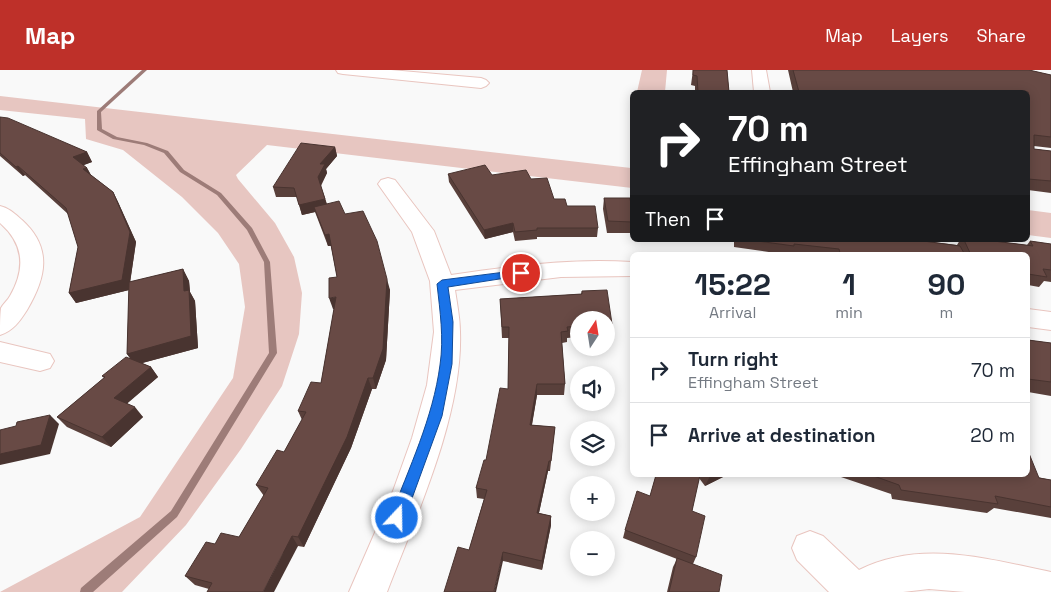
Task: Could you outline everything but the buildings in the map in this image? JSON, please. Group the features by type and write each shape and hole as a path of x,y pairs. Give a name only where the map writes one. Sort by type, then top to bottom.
{"street":[{"path":"343,70 482,83"},
{"path":"759,70 762,90"},
{"path":"368,592 436,416 446,364 447,322 442,284 428,238 412,213 388,184"},
{"path":"0,212 24,234 31,248 33,258 31,276 21,298 0,326"},
{"path":"442,284 521,273 569,269 630,269"},
{"path":"1030,318 1051,321"},
{"path":"0,352 40,361"},
{"path":"810,548 856,592 886,577 915,571 947,571 1051,591"}],"shaded area":[{"path":"642,70 667,70 665,90 637,90"},
{"path":"0,96 630,168 630,188 267,145 236,175 275,223 294,257 302,293 299,334 282,386 241,449 186,525 122,592 0,592 140,517 233,378 245,307 239,264 218,233 182,197 123,150 86,139 85,119 0,110"},
{"path":"1030,210 1051,213 1051,238 1030,235"}],"waterway":[{"path":"85,592 174,514 273,353 267,262 250,229 219,194 182,171 166,152 145,144 115,138 100,130 99,112 145,70"}],"route":[{"path":"397,518 436,416 446,364 447,322 442,284 521,273"}]}
